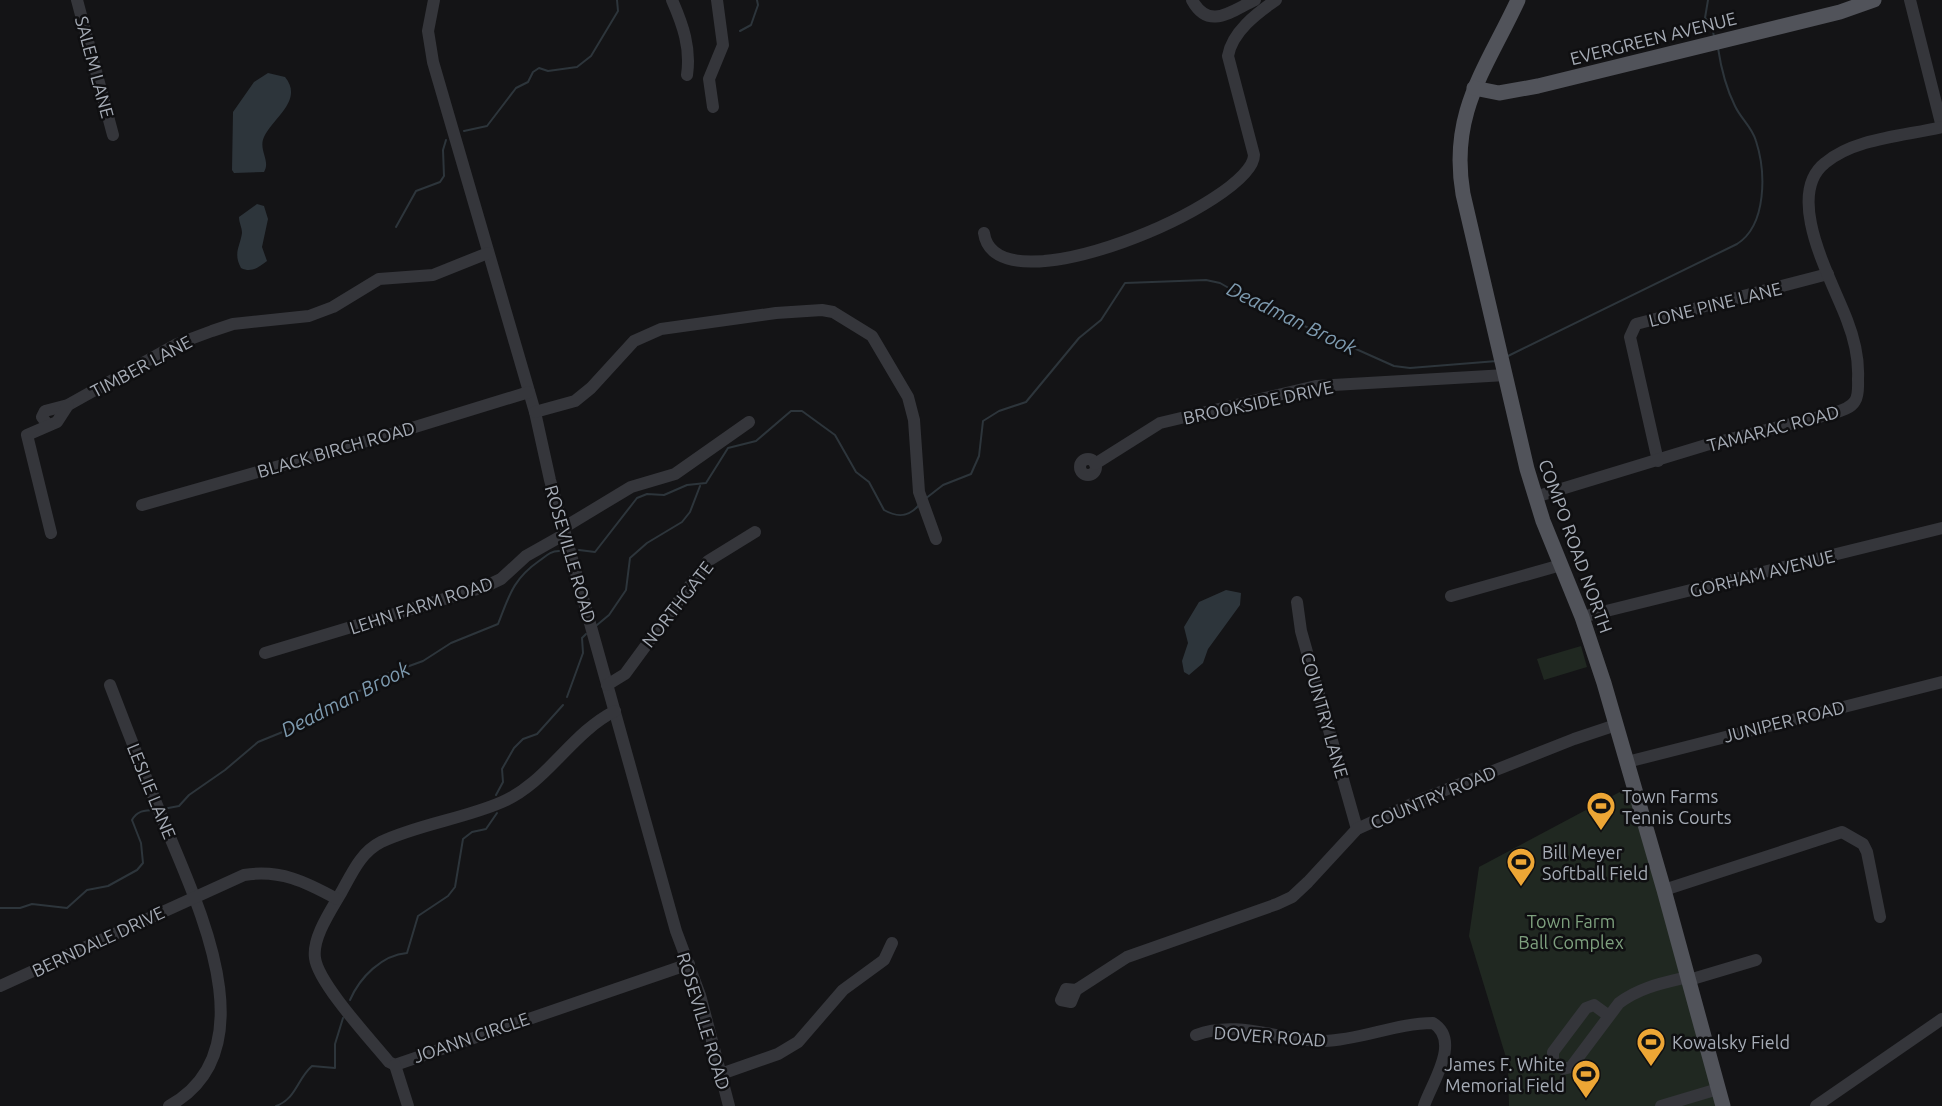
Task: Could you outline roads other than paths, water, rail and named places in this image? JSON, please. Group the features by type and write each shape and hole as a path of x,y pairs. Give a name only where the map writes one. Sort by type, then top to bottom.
{"main road":[{"name":"COMPO ROAD NORTH","path":"1518,0 1474,88 1461,130 1460,179 1535,497 1582,617 1617,725 1723,1106"},
{"name":"EVERGREEN AVENUE","path":"1474,88 1499,93 1538,86 1840,12 1875,0"}],"street":[{"name":"SALEM LANE","path":"76,0 113,135"},
{"name":"ROSEVILLE ROAD","path":"434,0 428,31 430,50 535,412 564,531 676,931 710,1027 729,1106"},
{"path":"672,0 685,31 689,60 687,75"},
{"path":"713,107 709,79 723,45 717,0"},
{"path":"1192,0 1199,12 1210,17 1222,16 1255,0"},
{"path":"984,233 988,246 993,251 1017,262 1027,264 1086,254 1149,232 1225,190 1243,177 1252,168 1254,155 1228,56 1232,44 1257,12 1276,0"},
{"path":"1910,0 1942,127"},
{"name":"TAMARAC ROAD","path":"1535,497 1706,445 1827,416 1845,410 1855,402 1858,389 1858,364 1849,323 1817,246 1808,203 1815,172 1849,149 1942,127"},
{"name":"TIMBER LANE","path":"51,533 27,435 45,419 50,408 68,405 177,344 212,331 233,324 309,316 333,306 379,279 433,275 488,253"},
{"name":"LONE PINE LANE","path":"1658,461 1630,337 1630,331 1636,324 1828,274"},
{"path":"535,412 575,401 591,388 634,341 661,329 811,310 828,310 864,330 878,344 908,397 914,420 916,471 922,502 936,539"},
{"name":"BROOKSIDE DRIVE","path":"1095,464 1160,423 1316,386 1504,364"},
{"name":"BLACK BIRCH ROAD","path":"141,505 402,431 529,392"},
{"name":"LEHN FARM ROAD","path":"265,653 484,587 501,579 526,556 631,487 675,474 749,422"},
{"name":"GORHAM AVENUE","path":"1582,617 1942,528"},
{"name":"NORTHGATE","path":"607,685 625,674 708,561 755,532"},
{"path":"1451,596 1561,565"},
{"name":"COUNTRY LANE","path":"1297,602 1301,631 1357,829"},
{"name":"JUNIPER ROAD","path":"1627,762 1942,682"},
{"name":"LESLIE LANE","path":"110,685 196,896"},
{"name":"JOANN CIRCLE","path":"615,711 599,719 530,785 511,798 395,836 370,848 362,856 337,899 317,942 315,958 318,968 334,993 389,1062 395,1065 689,964"},
{"name":"COUNTRY ROAD","path":"1076,990 1127,957 1292,897 1357,829 1425,798 1574,739 1617,725"},
{"path":"1664,890 1842,832 1863,844 1867,852 1880,917"},
{"name":"BERNDALE DRIVE","path":"0,986 244,875 274,873 303,881 337,899"},
{"path":"170,1106 194,1089 209,1067 218,1038 219,983 196,896"},
{"path":"721,1074 778,1054 798,1042 843,990 884,960 892,943"},
{"path":"1609,1016 1594,1005 1586,1008 1553,1052 1553,1061 1563,1069 1571,1067 1619,1003 1639,990 1756,960"},
{"path":"1815,1106 1942,1019"},
{"name":"DOVER ROAD","path":"1196,1035 1209,1030 1226,1029 1322,1041 1433,1023 1439,1027 1443,1035 1444,1053 1424,1106"},
{"path":"395,1065 408,1106"},
{"path":"1661,1106 1718,1089"}],"waterway":[{"path":"464,131 487,126 516,88 528,82 533,72 539,68 548,71 577,67 591,56 618,11 617,0"},
{"path":"740,31 751,25 758,5 757,0"},
{"name":"Deadman Brook","path":"1708,0 1705,18 1711,24 1714,36"},
{"name":"Deadman Brook","path":"1508,356 1737,244 1747,235 1754,224 1762,197 1759,154 1754,136 1737,111 1729,92 1718,48"},
{"path":"396,227 416,191 440,182 444,176 443,150 446,140"},
{"name":"Deadman Brook","path":"925,499 943,485 971,474 979,456 983,421 999,411 1026,402 1079,338 1101,320 1125,283 1206,280 1220,283 1262,307 1394,366 1410,368 1497,361"},
{"name":"Deadman Brook","path":"579,550 595,552 637,498 647,494 664,495 687,485 706,483 728,448 756,441 791,411 802,411 835,435 856,472 869,482 884,510 903,515 919,505"},
{"path":"597,625 609,615 626,590 630,558 647,543 682,522 690,512 700,486"},
{"name":"Deadman Brook","path":"163,809 179,806 189,795 225,770 258,742 312,720 352,693 376,686 379,677 423,661 451,643 498,624 505,605 523,574 548,554 559,551"},
{"path":"567,697 583,653 582,638 586,634"},
{"path":"496,795 503,782 502,769 514,748 523,739 537,734 563,705"},
{"name":"Deadman Brook","path":"0,908 20,908 32,904 67,908 87,890 108,886 137,870 143,863 141,843 132,820 141,812 155,810"},
{"path":"350,1000 354,991 373,969 389,958 407,953 418,916 448,896 455,887 463,839 472,832 486,829 497,813"},
{"path":"276,1106 288,1099 312,1066 335,1068 335,1044 343,1018"}],"place":[{"name":"Town Farms Tennis Courts","path":"1601,832"},
{"name":"Bill Meyer Softball Field","path":"1521,888"},
{"name":"Kowalsky Field","path":"1651,1068"},
{"name":"James F. White Memorial Field","path":"1586,1100"}],"park label":[{"name":"Town Farm Ball Complex","path":"1571,931"}]}
